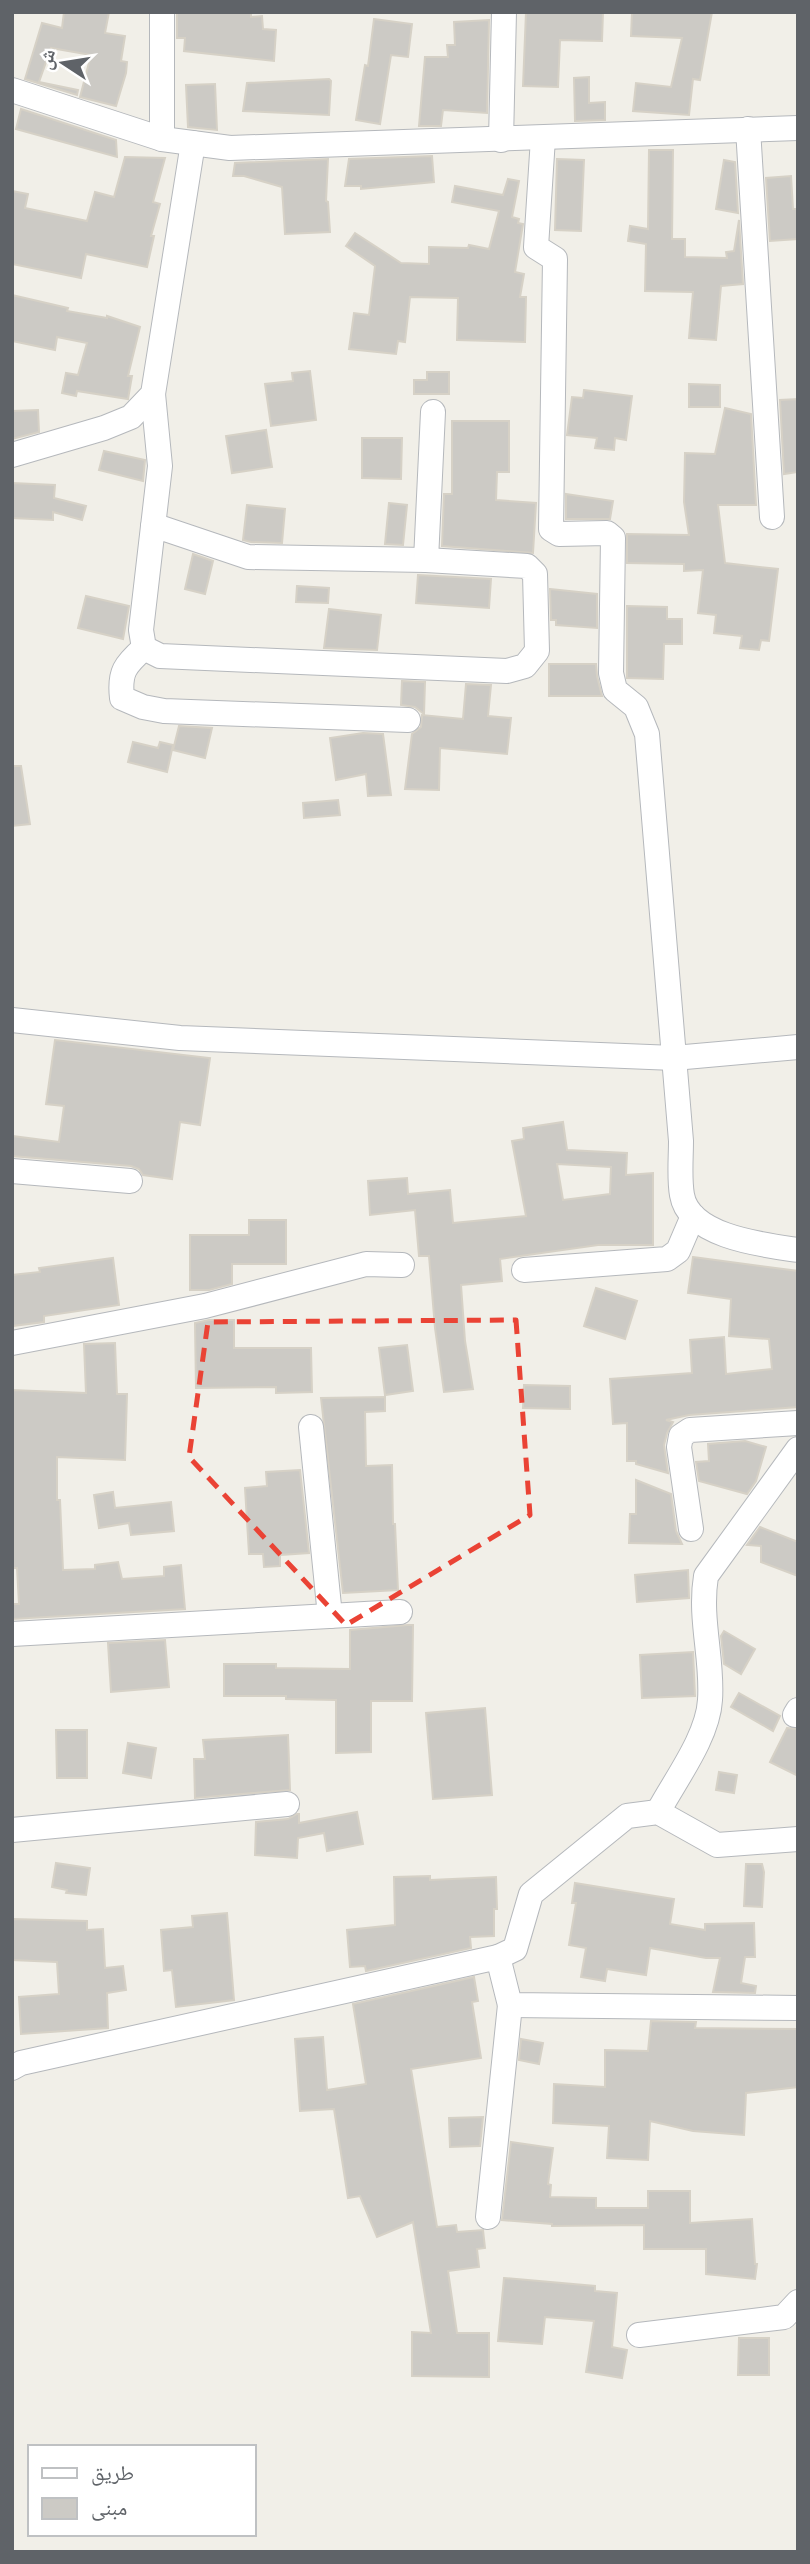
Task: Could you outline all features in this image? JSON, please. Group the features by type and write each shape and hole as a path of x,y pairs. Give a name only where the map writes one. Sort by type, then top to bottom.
{"street":[{"path":"162,12 162,139"},
{"path":"502,140 504,12"},
{"path":"12,90 162,139 230,148 798,128"},
{"path":"748,130 772,517"},
{"path":"543,138 536,247 555,259 551,528 559,534 607,533 613,538 611,673 615,690 636,707 648,734 681,1141 681,1198 693,1216 723,1236 798,1250"},
{"path":"144,648 142,630 160,466 153,394 192,143"},
{"path":"12,455 104,428 131,417 153,394"},
{"path":"426,560 433,412"},
{"path":"144,648 160,656 174,657 507,671 525,666 537,651 535,574 527,566 426,560 248,557 153,525"},
{"path":"144,648 126,665 120,682 122,698 143,707 164,711 408,720"},
{"path":"12,1020 180,1038 674,1058 798,1047"},
{"path":"12,1171 130,1181"},
{"path":"524,1270 667,1259 678,1251 693,1216"},
{"path":"12,1343 205,1306 366,1264 402,1265"},
{"path":"691,1529 679,1447 681,1436 690,1430 798,1423"},
{"path":"311,1427 330,1616"},
{"path":"658,1812 703,1730 710,1701 702,1596 706,1576 798,1449"},
{"path":"12,1634 400,1612"},
{"path":"12,1830 287,1804"},
{"path":"12,2068 34,2060 498,1957 515,1949 531,1894 627,1816 658,1812 718,1845 798,1839"},
{"path":"488,2217 509,2005 498,1957"},
{"path":"509,2005 798,2008"},
{"path":"639,2335 784,2317 798,2302"}],"highlighted area":[{"path":"516,1320 530,1515 346,1625 189,1457 208,1322"}],"building":[{"path":"64,12 109,12 105,33 125,36 121,61 127,62 126,73 116,106 80,97 91,55 51,48 39,82 78,90 77,95 25,79 42,23 62,28"},
{"path":"177,12 251,12 251,17 262,16 263,29 276,30 274,61 184,51 185,38 177,38"},
{"path":"526,12 603,12 602,41 560,40 558,87 523,86"},
{"path":"632,12 712,12 700,80 693,79 689,115 633,111 636,83 671,87 682,38 631,36"},
{"path":"374,19 412,24 408,57 391,55 380,124 356,120 365,65 368,66"},
{"path":"489,20 487,113 443,110 441,126 419,126 425,57 448,57 447,45 455,45 454,22"},
{"path":"589,77 589,103 605,102 605,120 575,121 574,78"},
{"path":"329,79 329,115 243,111 247,83"},
{"path":"215,84 217,130 188,127 186,85"},
{"path":"21,109 116,140 117,157 16,129"},
{"path":"649,150 673,150 672,239 685,239 685,257 727,258 726,252 734,251 739,220 743,284 721,286 716,340 689,338 693,292 645,291 646,244 628,241 630,226 648,229"},
{"path":"432,156 434,182 361,189 361,186 345,186 349,159"},
{"path":"125,157 165,158 153,202 160,204 151,236 154,236 147,267 86,254 81,278 12,264 12,191 28,194 25,208 87,221 95,192 114,197"},
{"path":"328,159 326,201 330,232 285,234 282,187 244,176 233,176 235,163"},
{"path":"557,159 584,160 581,231 555,230"},
{"path":"724,160 735,162 738,213 716,209"},
{"path":"791,176 793,209 798,209 798,239 770,241 766,178"},
{"path":"508,179 519,181 512,217 523,224 515,272 524,274 520,297 526,297 525,342 457,340 458,298 410,297 405,342 398,341 396,354 349,349 354,313 369,315 375,266 346,246 355,233 401,263 429,264 429,247 468,248 469,245 489,249 499,211 452,202 455,186 503,195"},
{"path":"12,295 68,308 67,311 107,316 140,327 128,376 132,376 128,399 77,391 76,396 62,393 66,373 78,375 87,343 57,337 55,350 12,341"},
{"path":"310,371 316,420 271,426 265,384 293,381 292,373"},
{"path":"427,372 449,372 449,394 414,394 414,380 427,380"},
{"path":"689,384 720,385 720,407 689,407"},
{"path":"584,390 632,396 626,440 615,438 614,450 595,448 597,438 567,435 572,397 583,398"},
{"path":"798,399 798,472 784,474 780,400"},
{"path":"725,408 751,414 756,505 718,505 725,563 778,569 769,641 761,640 759,650 740,648 742,636 714,633 716,615 698,613 703,570 684,571 684,564 627,563 627,534 689,535 684,502 685,453 715,454"},
{"path":"38,410 39,432 12,439 12,411"},
{"path":"452,421 509,421 509,472 497,472 496,500 536,503 533,553 442,546 444,494 452,494"},
{"path":"266,430 272,467 232,473 226,436"},
{"path":"362,438 402,438 401,479 362,478"},
{"path":"104,451 145,460 143,481 99,470"},
{"path":"12,483 55,485 54,498 86,506 82,520 53,512 53,520 12,518"},
{"path":"566,494 613,501 610,519 566,519"},
{"path":"389,503 407,505 403,545 385,544"},
{"path":"247,505 285,509 282,543 243,540"},
{"path":"193,554 213,561 205,594 185,589"},
{"path":"418,575 491,579 489,608 416,603"},
{"path":"297,586 329,588 328,603 296,602"},
{"path":"550,589 597,594 597,628 556,625 556,620 551,620"},
{"path":"86,596 129,606 123,639 78,628"},
{"path":"627,606 667,607 667,619 682,619 682,644 664,644 663,679 627,678"},
{"path":"329,609 381,615 377,650 324,648"},
{"path":"549,664 596,664 602,696 549,696"},
{"path":"402,681 425,682 424,714 415,707 401,705"},
{"path":"466,684 491,685 488,716 511,718 507,754 440,748 439,790 405,789 412,734 421,727 422,715 463,719"},
{"path":"179,726 212,728 205,758 173,750"},
{"path":"363,733 383,734 391,795 368,796 366,774 336,780 330,738"},
{"path":"133,742 158,748 160,742 173,745 167,772 128,762"},
{"path":"12,766 21,766 30,824 12,826"},
{"path":"338,800 340,815 304,818 303,803"},
{"path":"55,1040 210,1058 200,1125 180,1122 172,1179 143,1175 139,1169 131,1166 12,1156 12,1136 59,1142 64,1106 46,1104"},
{"path":"563,1122 567,1150 627,1153 626,1175 653,1173 653,1245 598,1245 500,1259 502,1281 461,1285 465,1341 473,1389 444,1392 429,1256 419,1256 415,1210 370,1215 368,1181 407,1178 408,1194 450,1190 453,1223 526,1216 512,1141 524,1139 523,1128","holes":["557,1164 611,1167 610,1194 563,1200"]},
{"path":"249,1220 286,1220 286,1264 232,1264 232,1284 209,1290 190,1290 190,1235 249,1235"},
{"path":"693,1257 798,1271 798,1407 689,1415 666,1420 673,1422 664,1445 668,1473 636,1464 636,1461 627,1461 627,1423 613,1424 610,1379 692,1373 690,1340 724,1337 726,1374 772,1369 769,1339 729,1336 731,1299 688,1293"},
{"path":"113,1258 119,1305 44,1316 44,1322 12,1326 12,1275 40,1272 39,1268"},
{"path":"596,1288 637,1301 625,1339 584,1326"},
{"path":"234,1320 234,1348 311,1348 312,1392 276,1393 276,1387 196,1388 195,1323"},
{"path":"115,1343 117,1394 127,1394 125,1460 57,1457 57,1500 60,1500 63,1570 95,1569 95,1565 118,1562 122,1579 164,1576 164,1567 181,1565 185,1609 12,1619 12,1604 19,1604 17,1568 12,1568 12,1390 86,1393 84,1344"},
{"path":"407,1345 413,1391 385,1395 379,1348"},
{"path":"524,1385 570,1386 570,1409 523,1408"},
{"path":"385,1397 385,1411 365,1412 366,1466 392,1465 398,1590 343,1593 321,1398"},
{"path":"745,1441 766,1447 756,1481 747,1494 699,1481 696,1462 709,1461 708,1444"},
{"path":"300,1470 309,1553 280,1555 280,1566 264,1567 263,1554 249,1554 245,1488 267,1486 266,1472"},
{"path":"636,1480 671,1494 676,1531 682,1544 629,1543 630,1514 636,1514"},
{"path":"113,1492 115,1508 171,1502 174,1531 131,1535 129,1523 99,1528 94,1495"},
{"path":"760,1527 798,1542 798,1576 761,1562 761,1546 747,1545"},
{"path":"688,1570 689,1598 637,1602 635,1575"},
{"path":"413,1625 412,1701 371,1701 371,1752 336,1753 336,1700 286,1699 286,1696 224,1696 224,1664 350,1669 350,1630"},
{"path":"724,1631 755,1649 741,1674 724,1664 721,1636"},
{"path":"165,1640 169,1687 111,1692 108,1643"},
{"path":"693,1652 695,1696 642,1698 640,1655"},
{"path":"739,1693 780,1716 773,1731 731,1707"},
{"path":"485,1708 492,1795 433,1799 426,1713"},
{"path":"787,1728 798,1729 798,1776 770,1762"},
{"path":"56,1730 87,1730 87,1778 57,1778"},
{"path":"288,1735 290,1790 195,1798 194,1759 205,1759 203,1740"},
{"path":"128,1743 156,1748 151,1778 123,1773"},
{"path":"719,1772 737,1775 734,1793 716,1790"},
{"path":"357,1812 363,1844 327,1851 324,1833 298,1838 297,1858 255,1855 256,1822 288,1819 299,1814 299,1823"},
{"path":"56,1863 90,1868 86,1895 66,1893 67,1890 52,1887"},
{"path":"746,1864 762,1864 762,1907 744,1906"},
{"path":"430,1876 430,1880 496,1877 494,1936 470,1937 471,1948 366,1971 365,1966 350,1967 347,1930 395,1925 394,1877"},
{"path":"575,1883 674,1899 670,1924 705,1930 705,1924 754,1923 755,1957 745,1957 741,1983 756,1986 755,1993 713,1992 720,1958 650,1948 646,1975 607,1969 605,1981 581,1977 586,1948 569,1945 576,1903 572,1903"},
{"path":"227,1913 234,2000 176,2007 172,1970 164,1971 161,1930 193,1927 192,1916"},
{"path":"12,1919 87,1921 87,1930 103,1929 105,1968 123,1966 126,1990 107,1993 108,2028 21,2034 19,1997 59,1994 57,1962 12,1960"},
{"path":"474,1977 478,2001 472,2002 481,2058 411,2069 437,2227 456,2225 457,2232 483,2230 485,2248 477,2249 479,2267 448,2271 457,2333 489,2333 489,2377 412,2376 412,2332 431,2333 413,2222 377,2237 360,2196 348,2198 334,2109 300,2111 295,2039 323,2037 327,2090 366,2084 353,2004"},
{"path":"651,2021 696,2022 695,2028 798,2029 798,2087 746,2093 744,2135 693,2131 650,2121 648,2160 607,2158 609,2126 553,2123 554,2084 605,2087 605,2050 648,2051"},
{"path":"521,2039 543,2043 539,2064 519,2060"},
{"path":"483,2117 480,2146 450,2147 449,2118"},
{"path":"511,2142 553,2148 548,2184 551,2185 550,2197 596,2198 596,2208 648,2208 648,2191 690,2191 690,2223 752,2219 757,2264 755,2279 706,2274 706,2249 644,2249 644,2225 552,2226 502,2220"},
{"path":"504,2278 595,2286 595,2291 617,2293 612,2347 627,2350 622,2378 586,2372 594,2321 545,2317 542,2344 498,2341"},
{"path":"739,2338 769,2338 769,2375 738,2375"}]}
